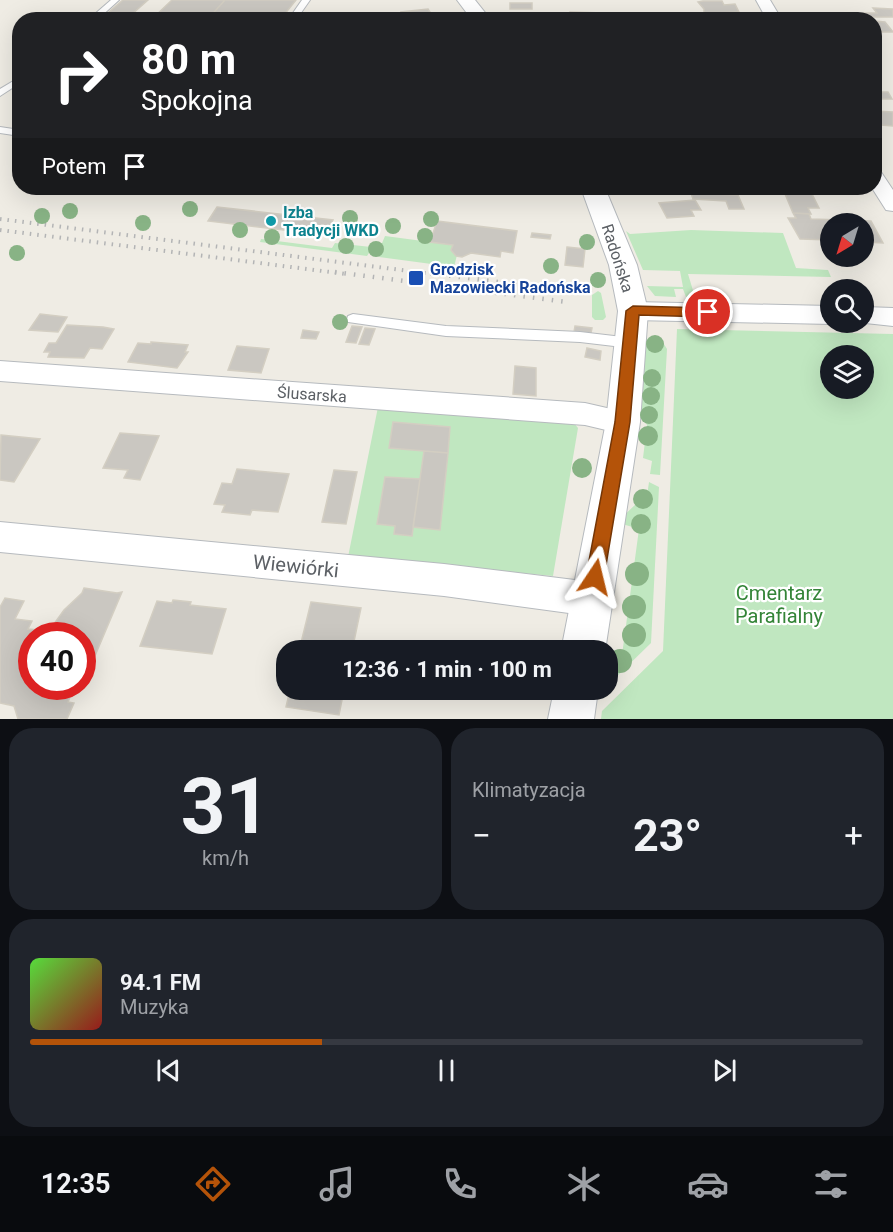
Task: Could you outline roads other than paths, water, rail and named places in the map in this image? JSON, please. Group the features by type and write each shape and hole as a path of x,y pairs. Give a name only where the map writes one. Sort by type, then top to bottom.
{"street":[{"path":"466,0 476,12"},
{"path":"882,188 893,205"},
{"name":"Radońska","path":"585,640 623,422 632,327 623,265 596,195"},
{"path":"632,327 820,316"},
{"path":"874,316 893,316"},
{"name":"Ślusarska","path":"0,371 585,414 623,422"},
{"name":"Wiewiórki","path":"0,537 444,580 591,599"},
{"path":"571,719 574,700"}],"lane":[{"path":"101,12 115,0"},
{"path":"353,319 446,331 580,337 632,327"}],"railway":[{"path":"0,219 433,274"},
{"path":"0,230 346,274"},
{"path":"335,272 567,302"},
{"path":"421,272 567,291"}],"place":[{"name":"Izba Tradycji WKD","path":"271,221"},
{"name":"Grodzisk Mazowiecki Radońska","path":"416,278"}],"park label":[{"name":"Cmentarz Parafialny","path":"779,604"}]}
